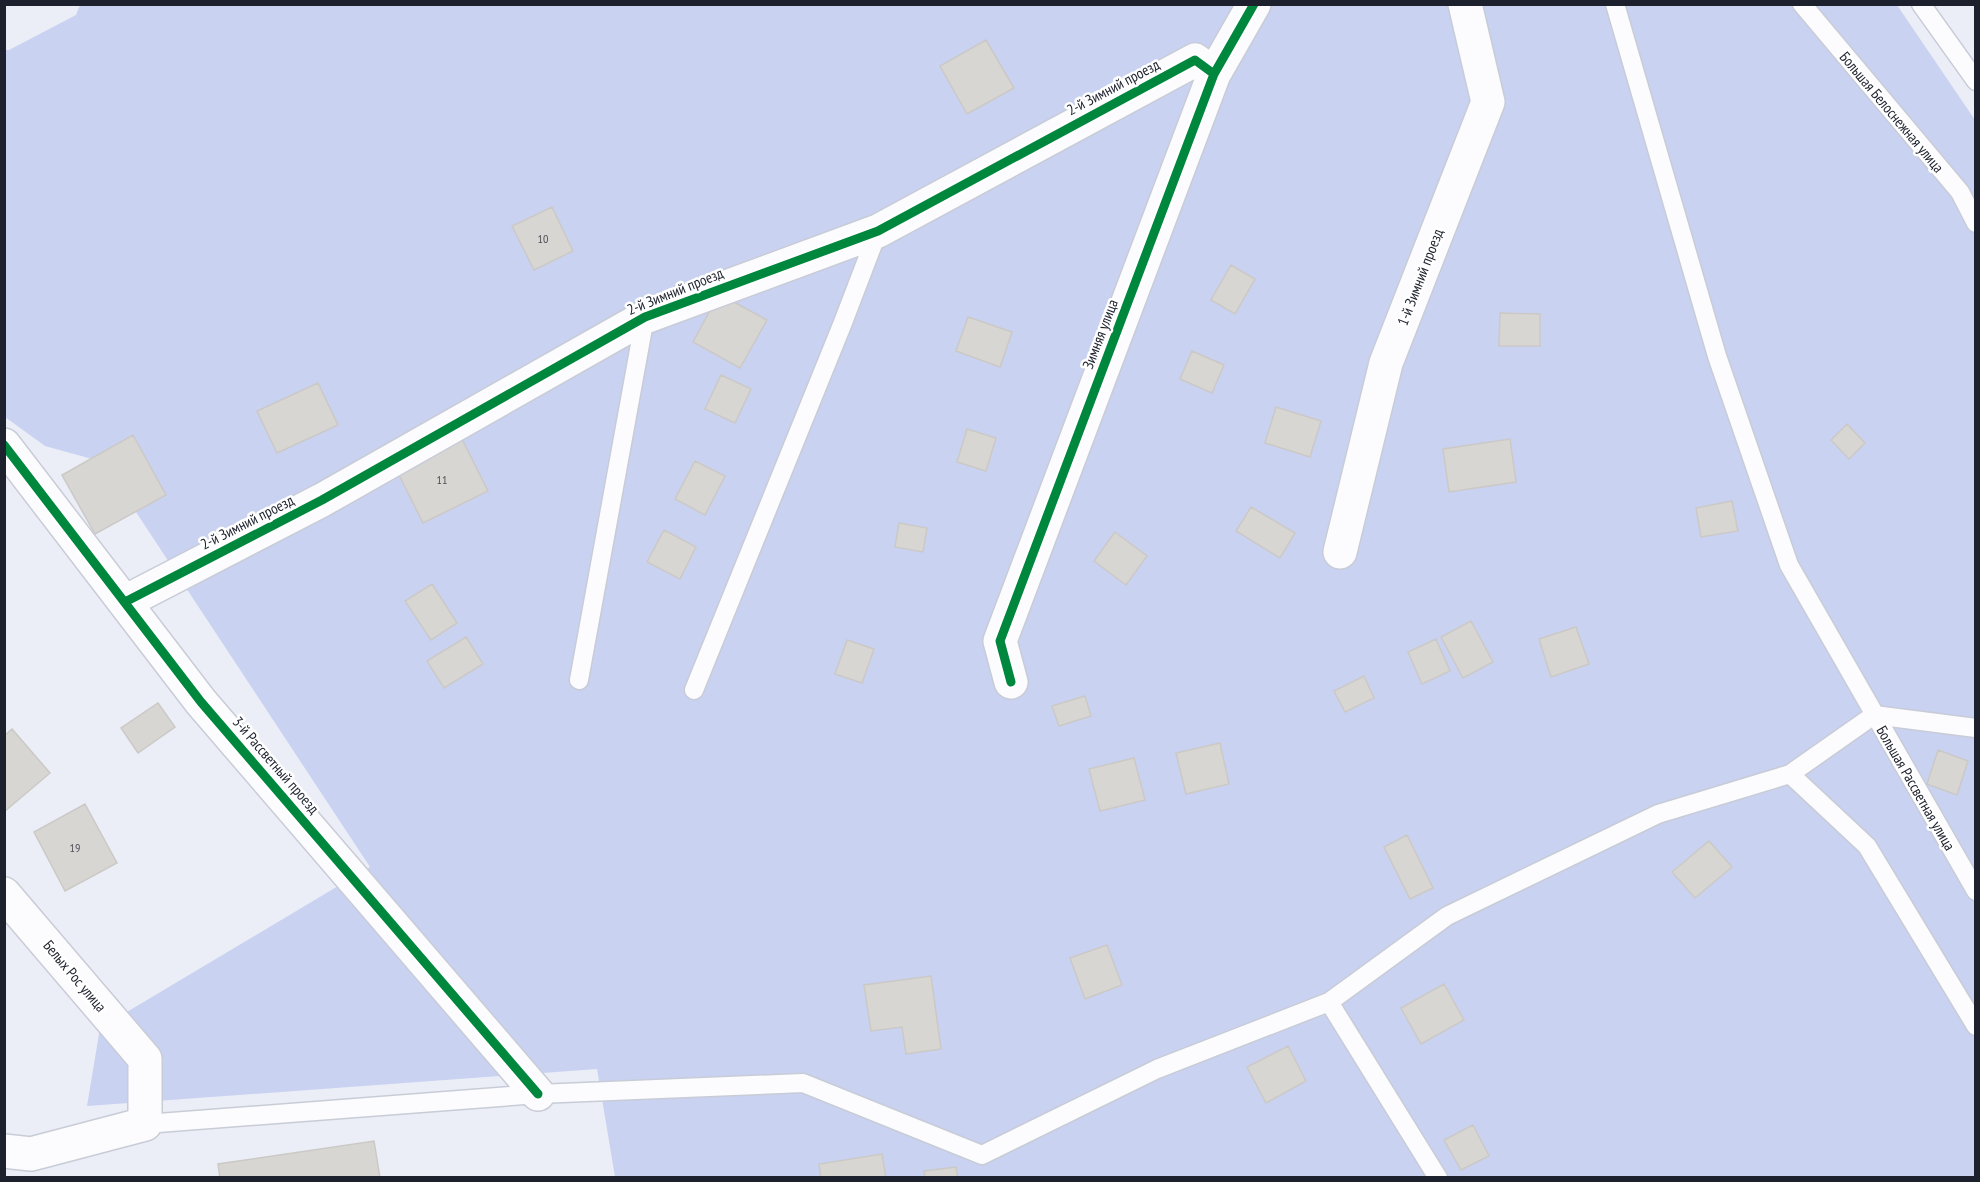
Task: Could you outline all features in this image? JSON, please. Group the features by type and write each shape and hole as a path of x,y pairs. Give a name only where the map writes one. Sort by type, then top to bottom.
{"street":[{"name":"Зимняя улица","path":"1011,682 1000,641 1214,74 1254,4"},
{"name":"1-й Зимний проезд","path":"1340,552 1386,363 1488,102 1465,4"},
{"name":"2-й Зимний проезд","path":"125,602 322,500 645,316 878,231 1195,60 1214,74"},
{"name":"3-й Рассветный проезд","path":"4,445 201,702 538,1094"},
{"name":"Белых Рос улица","path":"4,894 145,1059 145,1124"},
{"path":"4,1151 32,1154 145,1124"}],"lane":[{"name":"Большая Рассветная улица","path":"1615,4 1717,356 1789,565 1976,891"},
{"name":"Большая Белоснежная улица","path":"1802,4 1960,192 1976,223"},
{"path":"1921,4 1976,81"},
{"path":"694,690 878,231"},
{"path":"579,680 645,316"},
{"path":"145,1124 538,1094 803,1083 982,1155 1157,1069 1329,1002 1447,916 1658,814 1790,774 1874,715 1976,728"},
{"path":"1790,774 1867,846 1976,1026"},
{"path":"1329,1002 1438,1178"}],"shaded area":[{"path":"80,5 1897,5 1975,120 1975,1177 615,1177 597,1069 87,1106 100,1028 370,867 103,462 45,446 5,417 5,50 76,15"}],"building":[{"path":"986,40 1014,88 967,114 940,66"},
{"path":"552,207 573,251 534,270 512,226"},
{"path":"1231,265 1255,279 1235,314 1211,300"},
{"path":"719,294 767,320 740,368 693,342"},
{"path":"1500,313 1540,314 1540,346 1499,346"},
{"path":"968,317 1012,332 1000,367 956,351"},
{"path":"1192,351 1224,365 1212,393 1180,379"},
{"path":"721,375 751,389 735,423 705,409"},
{"path":"318,383 338,425 277,453 257,411"},
{"path":"1276,407 1321,421 1310,457 1265,443"},
{"path":"1847,424 1865,443 1849,459 1831,440"},
{"path":"967,429 996,438 986,471 957,462"},
{"path":"133,435 166,495 95,534 62,475"},
{"path":"460,435 488,491 423,523 395,467"},
{"path":"1510,439 1516,482 1449,492 1443,449"},
{"path":"695,461 725,476 705,515 675,499"},
{"path":"1732,501 1738,531 1701,537 1696,508"},
{"path":"1251,507 1295,533 1280,558 1236,531"},
{"path":"899,523 927,528 923,552 895,547"},
{"path":"664,530 696,547 680,579 647,562"},
{"path":"1115,532 1147,556 1126,585 1094,561"},
{"path":"432,584 457,623 431,640 405,601"},
{"path":"1471,621 1493,662 1463,678 1441,637"},
{"path":"1576,627 1589,664 1551,677 1539,639"},
{"path":"466,637 483,664 444,688 427,661"},
{"path":"1436,639 1450,671 1422,684 1408,652"},
{"path":"847,640 874,649 862,683 835,674"},
{"path":"1364,676 1374,698 1345,712 1334,691"},
{"path":"1085,696 1091,716 1059,726 1052,706"},
{"path":"158,703 175,727 138,753 121,728"},
{"path":"12,729 50,773 4,812 4,736"},
{"path":"1220,743 1229,784 1186,794 1176,753"},
{"path":"1938,750 1968,761 1957,795 1927,784"},
{"path":"1134,758 1145,800 1100,811 1089,769"},
{"path":"85,804 117,863 65,891 34,832"},
{"path":"1407,835 1433,888 1410,899 1384,847"},
{"path":"1709,841 1732,867 1695,898 1672,872"},
{"path":"1107,945 1122,985 1085,999 1070,958"},
{"path":"931,976 941,1049 906,1054 902,1027 871,1031 864,985"},
{"path":"1444,984 1464,1020 1421,1044 1401,1008"},
{"path":"1288,1046 1306,1081 1266,1103 1247,1067"},
{"path":"1473,1125 1489,1156 1461,1170 1444,1140"},
{"path":"374,1141 380,1178 220,1178 218,1164"},
{"path":"882,1154 886,1178 821,1178 819,1164"},
{"path":"956,1167 958,1178 925,1178 924,1171"}],"cycle path":[{"path":"1011,682 1000,641 1214,74 1254,4"},
{"path":"125,602 322,500 645,317 878,231 1195,60 1214,74"},
{"path":"4,445 201,702 538,1094"}]}
